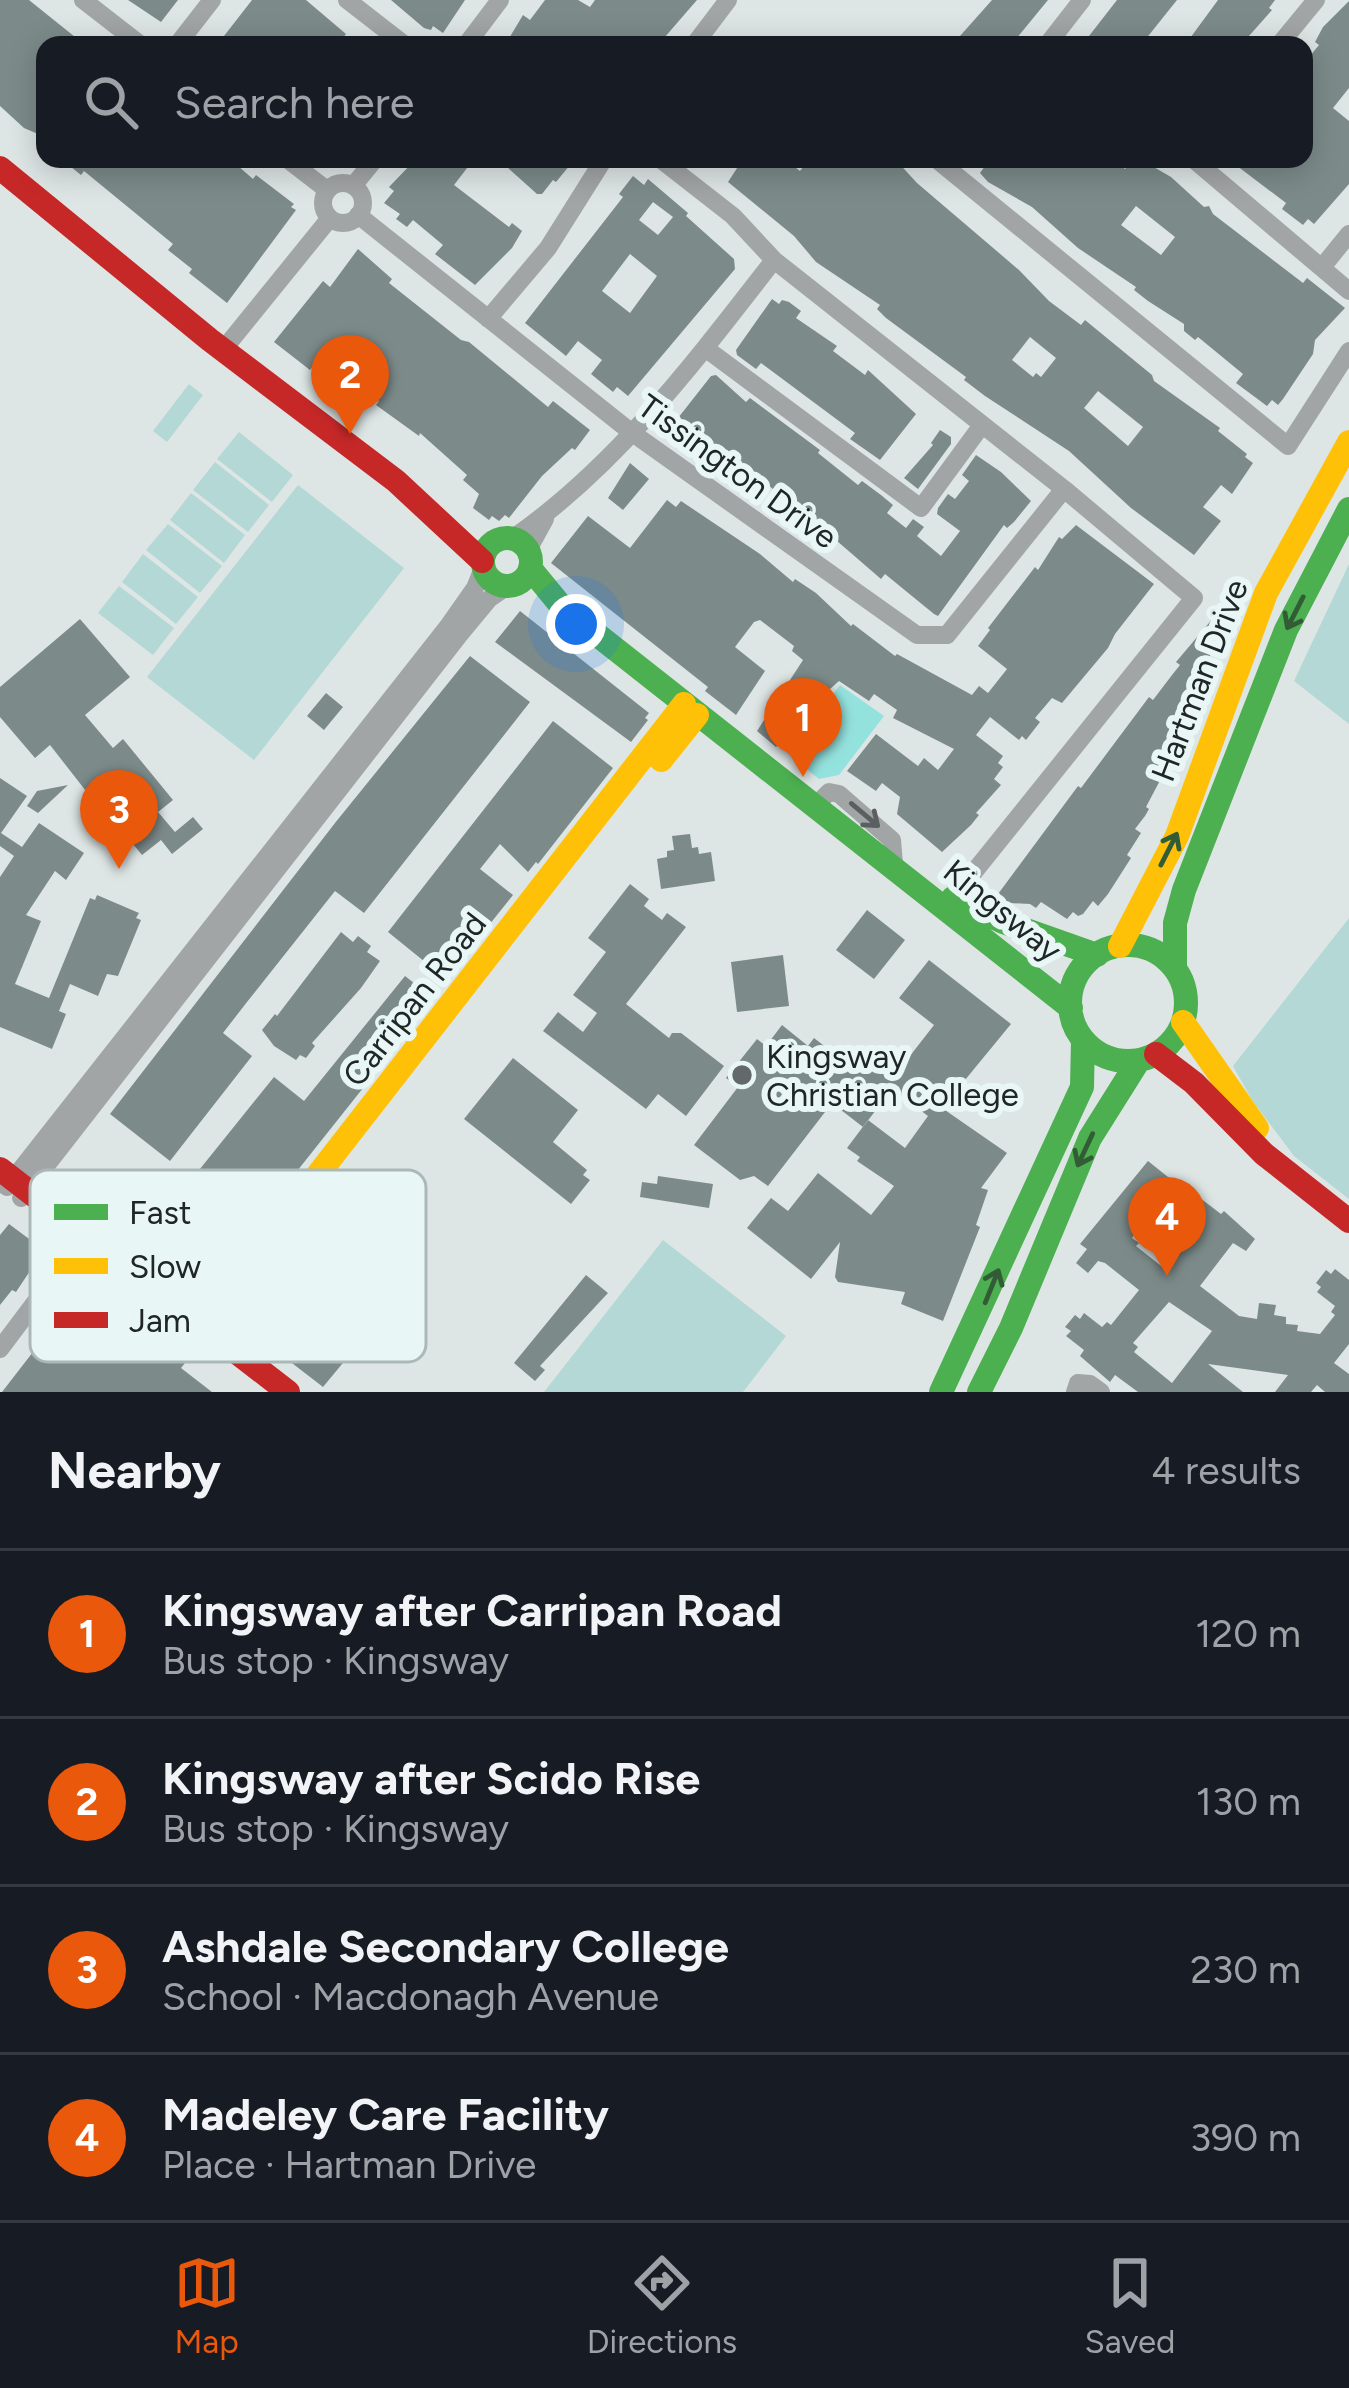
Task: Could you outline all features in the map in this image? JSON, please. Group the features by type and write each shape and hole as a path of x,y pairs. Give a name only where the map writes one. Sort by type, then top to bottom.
{"main road":[{"name":"Kingsway","path":"0,168 136,276 165,305 227,345 453,529 506,562 1071,1008"},
{"name":"Hartman Drive","path":"1108,950 1177,836 1266,593 1349,442"},
{"name":"Hartman Drive","path":"1175,968 1175,922 1184,890 1286,630 1349,509"},
{"name":"Carripan Road","path":"331,1170 690,709"},
{"name":"Kingsway","path":"894,864 1003,922 1108,950"},
{"path":"941,1392 1082,1087 1083,1040 1071,1008 1075,982 1108,950 1150,950 1175,968 1186,994 1183,1022 1172,1040 1147,1057 1090,1138 1011,1328 979,1392"},
{"path":"1183,1022 1210,1065 1299,1180"},
{"path":"1083,1040 1112,1058 1147,1057 1194,1083 1264,1154 1349,1221"},
{"path":"235,1362 268,1392"},
{"path":"245,1362 288,1392"}],"street":[{"path":"83,0 129,36"},
{"path":"184,36 212,0"},
{"path":"347,0 393,36"},
{"path":"473,36 500,0"},
{"path":"701,36 728,0"},
{"path":"1056,36 1082,0"},
{"path":"1287,36 1316,0"},
{"path":"299,168 327,190"},
{"path":"353,186 368,168"},
{"path":"488,319 548,248 598,168"},
{"path":"672,168 733,216 773,260 1064,489 1194,598 952,898"},
{"path":"952,168 1288,446 1349,351"},
{"path":"1204,168 1349,291"},
{"path":"339,183 353,186 363,203 358,215 348,222 330,218 322,205 327,190 339,183"},
{"name":"Tissington Drive","path":"358,215 631,432 916,635 947,635 1064,489"},
{"path":"227,345 330,218"},
{"path":"1323,266 1349,234"},
{"path":"11,1184 475,588 631,432 773,260"},
{"path":"705,348 921,508 982,424"},
{"path":"11,1184 489,599 506,562"},
{"path":"0,1349 30,1309"},
{"path":"1075,1392 1078,1384 1090,1384 1101,1392"}],"shaded area":[{"path":"189,384 203,395 167,442 153,431"},
{"path":"239,432 293,475 272,502 217,459"},
{"path":"215,462 269,505 248,532 193,490"},
{"path":"298,485 404,568 254,760 147,677"},
{"path":"191,493 245,535 224,563 170,520"},
{"path":"168,524 222,566 200,593 146,550"},
{"path":"143,554 198,597 176,624 122,582"},
{"path":"1349,564 1349,724 1294,681"},
{"path":"119,586 174,628 153,655 98,613"},
{"path":"1349,918 1349,1199 1294,1156 1233,1066"},
{"path":"663,1240 786,1336 743,1392 544,1392"}],"water":[{"path":"840,685 884,716 839,775 819,779 787,753"}],"building":[{"path":"0,0 29,0 74,36 36,36 36,133 0,106"},
{"path":"128,0 178,0 161,22"},
{"path":"252,0 306,0 346,34 344,36 224,36"},
{"path":"391,0 465,0 443,33 433,26 424,28"},
{"path":"545,0 578,0 590,7 595,0 697,0 666,36 510,36 523,15 530,20"},
{"path":"992,0 1048,0 1018,36 960,36"},
{"path":"1117,0 1177,0 1148,36 1089,36"},
{"path":"1218,0 1275,0 1249,36 1192,36"},
{"path":"1349,1 1349,88 1333,108 1349,121 1349,184 1314,224 1308,219 1303,225 1282,209 1286,203 1240,168 1313,168 1313,52 1323,27"},
{"path":"72,168 240,168 253,179 256,175 296,210 227,303 189,273 192,269 168,250 173,244 84,171 81,175"},
{"path":"407,168 467,168 454,185 509,227 512,223 522,231 512,248 475,285 435,254 443,245 413,220 407,227 396,219 400,214 384,203 394,191 389,187"},
{"path":"508,168 568,168 542,194"},
{"path":"737,168 903,168 1049,301 1081,325 1085,320 1247,454 1253,463 1232,494 1221,485 1203,507 1221,521 1194,555 1131,508 1069,451 985,396 886,318 877,309 880,305 816,262 794,236 728,182","holes":["1030,337 1056,358 1041,377 1036,373 1033,377 1012,360","1098,391 1143,427 1128,446 1084,408"]},
{"path":"984,168 1156,168 1303,283 1307,278 1345,308 1315,340 1313,354 1283,399 1267,406 1236,383 1243,374 1184,331 1184,324 1078,248 1032,207 980,173","holes":["1136,206 1175,237 1161,255 1121,225"]},
{"path":"633,176 644,185 648,179 734,259 735,269 628,396 617,387 613,392 591,374 602,360 578,341 566,356 525,323 623,197 619,194","holes":["653,202 673,217 658,235 639,220","630,254 657,276 630,313 602,291"]},
{"path":"358,249 392,279 389,283 461,340 548,407 553,401 590,430 575,450 542,476 509,518 505,515 499,521 492,516 489,520 473,508 479,494 463,480 467,475 420,433 376,405 379,401 360,386 357,390 345,381 335,381 314,365 310,370 274,342 323,281 330,287"},
{"path":"772,299 779,304 789,302 801,311 796,318 837,346 833,351 865,375 868,370 916,414 880,460 850,439 855,433 761,363 756,369 737,355"},
{"path":"716,375 746,402 750,398 820,450 858,485 862,481 881,495 893,505 887,513 906,528 913,519 924,527 917,536 941,556 960,531 937,514 938,508 948,494 955,499 969,481 962,475 976,455 1031,501 1014,522 1007,528 1004,525 938,616 885,574 881,579 822,528 817,534 790,513 785,500 746,465 741,472 703,447 707,441 678,418"},
{"path":"940,430 951,437 951,444 918,489 904,478"},
{"path":"630,463 649,479 623,510 608,498"},
{"path":"667,500 676,507 681,501 760,554 895,656 972,695 979,686 988,693 1007,669 978,646 988,628 1035,567 1038,570 1059,537 1076,525 1154,584 1062,703 1052,698 1035,718 1040,722 1026,740 1022,736 1019,740 990,717 976,735 1003,756 998,763 1003,767 994,779 1001,785 971,825 942,852 897,814 900,797 882,783 876,791 847,771 876,734 918,766 924,758 938,770 954,749 893,718 897,710 874,694 869,701 839,681 830,689 821,685 819,689 826,694 815,710 785,747 780,743 776,747 757,731 803,660 792,651 794,646 760,620 754,622 735,647 765,671 736,715 705,691 708,687 551,563 588,516 630,548"},
{"path":"520,611 649,713 631,742 495,642"},
{"path":"1214,617 1224,624 1214,636 1179,735 1158,766 1165,771 1135,829 1141,833 1127,855 1131,858 1108,894 1098,906 1093,901 1083,914 1073,912 1067,919 1041,902 1036,908 1009,903 998,894"},
{"path":"80,619 130,677 85,715 113,748 123,739 173,800 158,812 175,832 193,817 203,829 172,854 161,840 142,855 128,838 125,841 50,745 35,758 0,717 0,687"},
{"path":"470,656 530,702 364,913 335,891 247,1002 223,1033 252,1056 170,1161 110,1114"},
{"path":"326,693 343,707 324,730 307,716"},
{"path":"553,721 613,768 528,872 500,844 480,869 513,895 446,979 388,932"},
{"path":"0,778 27,796 1,833 22,847 39,823 84,853 66,880 55,871 26,915 41,921 15,984 49,998 90,898 95,900 97,895 139,913 136,918 141,920 118,976 107,974 98,996 70,984 59,1011 66,1014 52,1049 0,1027 0,877 14,856 0,846"},
{"path":"68,785 38,813 27,806 37,791"},
{"path":"690,834 692,848 698,847 699,854 711,852 715,881 661,889 657,859 674,850 672,836"},
{"path":"630,884 649,899 644,906 662,920 667,913 686,927 626,1004 669,1038 681,1033 724,1066 686,1116 658,1094 646,1109 543,1031 558,1012 583,1032 597,1013 573,995 606,952 588,938"},
{"path":"867,910 905,940 874,979 836,950"},
{"path":"341,932 353,942 358,936 371,946 367,952 380,961 312,1043 315,1046 306,1058 300,1055 296,1060 274,1046 262,1030"},
{"path":"783,955 789,1006 737,1012 731,962"},
{"path":"929,960 1011,1024 942,1108 1007,1153 981,1188 988,1190 976,1225 980,1227 943,1321 901,1304 905,1292 838,1282 840,1242 811,1279 747,1228 771,1198 788,1211 818,1173 871,1215 894,1186 857,1161 860,1157 847,1148 863,1127 832,1103 768,1186 754,1176 740,1180 694,1145 738,1087 726,1078 757,1039 766,1046 782,1025 808,1046 814,1038 845,1062 854,1050 892,1079 934,1025 899,998","holes":["892,1089 928,1116 905,1148 868,1120"]},
{"path":"405,976 432,997 298,1170 199,1170 274,1077 304,1101"},
{"path":"513,1058 578,1110 553,1142 587,1170 583,1175 590,1180 571,1204 464,1119"},
{"path":"1148,1161 1198,1201 1221,1214 1224,1211 1255,1239 1246,1251 1233,1243 1200,1286 1239,1316 1257,1319 1259,1303 1276,1305 1274,1315 1286,1317 1286,1324 1298,1325 1297,1331 1320,1334 1335,1315 1331,1312 1335,1306 1317,1292 1321,1287 1316,1283 1326,1270 1331,1274 1335,1269 1349,1280 1349,1344 1334,1363 1349,1374 1349,1392 1325,1392 1317,1385 1311,1392 1275,1392 1288,1375 1208,1364 1243,1392 1138,1392 1115,1375 1110,1382 1080,1356 1084,1350 1066,1336 1071,1331 1065,1327 1075,1315 1080,1319 1084,1313 1102,1327 1107,1322 1111,1325 1139,1290 1105,1263 1098,1261 1088,1273 1076,1263 1087,1249 1080,1244","holes":["1158,1205 1191,1238 1165,1269 1132,1238","1169,1302 1212,1331 1172,1383 1134,1352 1138,1347 1133,1343"]},
{"path":"658,1176 713,1184 709,1208 640,1197 642,1182 657,1184"},
{"path":"9,1224 30,1240 30,1271 0,1305 0,1235"},
{"path":"586,1275 608,1293 540,1366 545,1370 535,1381 514,1363"},
{"path":"30,1356 30,1362 184,1362 181,1368 212,1392 2,1392"},
{"path":"291,1362 344,1362 323,1387"}],"traffic: fast":[{"path":"1175,968 1175,923 1184,890 1286,630 1349,509"},
{"path":"507,538 524,545 531,562 524,579 507,586 490,579 483,562 490,545 507,538"},
{"path":"530,568 562,607 1071,1008"},
{"path":"953,898 1003,922 1097,955"},
{"path":"1128,945 1150,950 1169,962 1181,981 1186,1003 1181,1025 1169,1044 1150,1056 1128,1061 1106,1056 1087,1044 1075,1025 1070,1003 1075,981 1087,962 1106,950 1128,945"},
{"path":"941,1392 1082,1087 1083,1040"},
{"path":"979,1392 1011,1328 1090,1138 1139,1060"}],"traffic: slow":[{"path":"1120,946 1177,836 1266,593 1349,442"},
{"path":"322,1170 684,704"},
{"path":"661,760 697,715"},
{"path":"1183,1022 1257,1128"}],"traffic: jam":[{"path":"0,168 210,340 396,481 482,561"},
{"path":"1156,1054 1194,1083 1264,1154 1349,1221"},
{"path":"0,1169 30,1192"},
{"path":"249,1362 288,1392"}],"place":[{"name":"Kingsway after Scido Rise","path":"350,434"},
{"name":"Kingsway after Carripan Road","path":"803,777"},
{"name":"Ashdale Secondary College","path":"119,869"},
{"name":"Kingsway Christian College","path":"742,1075"},
{"name":"Madeley Care Facility","path":"1167,1276"}]}
